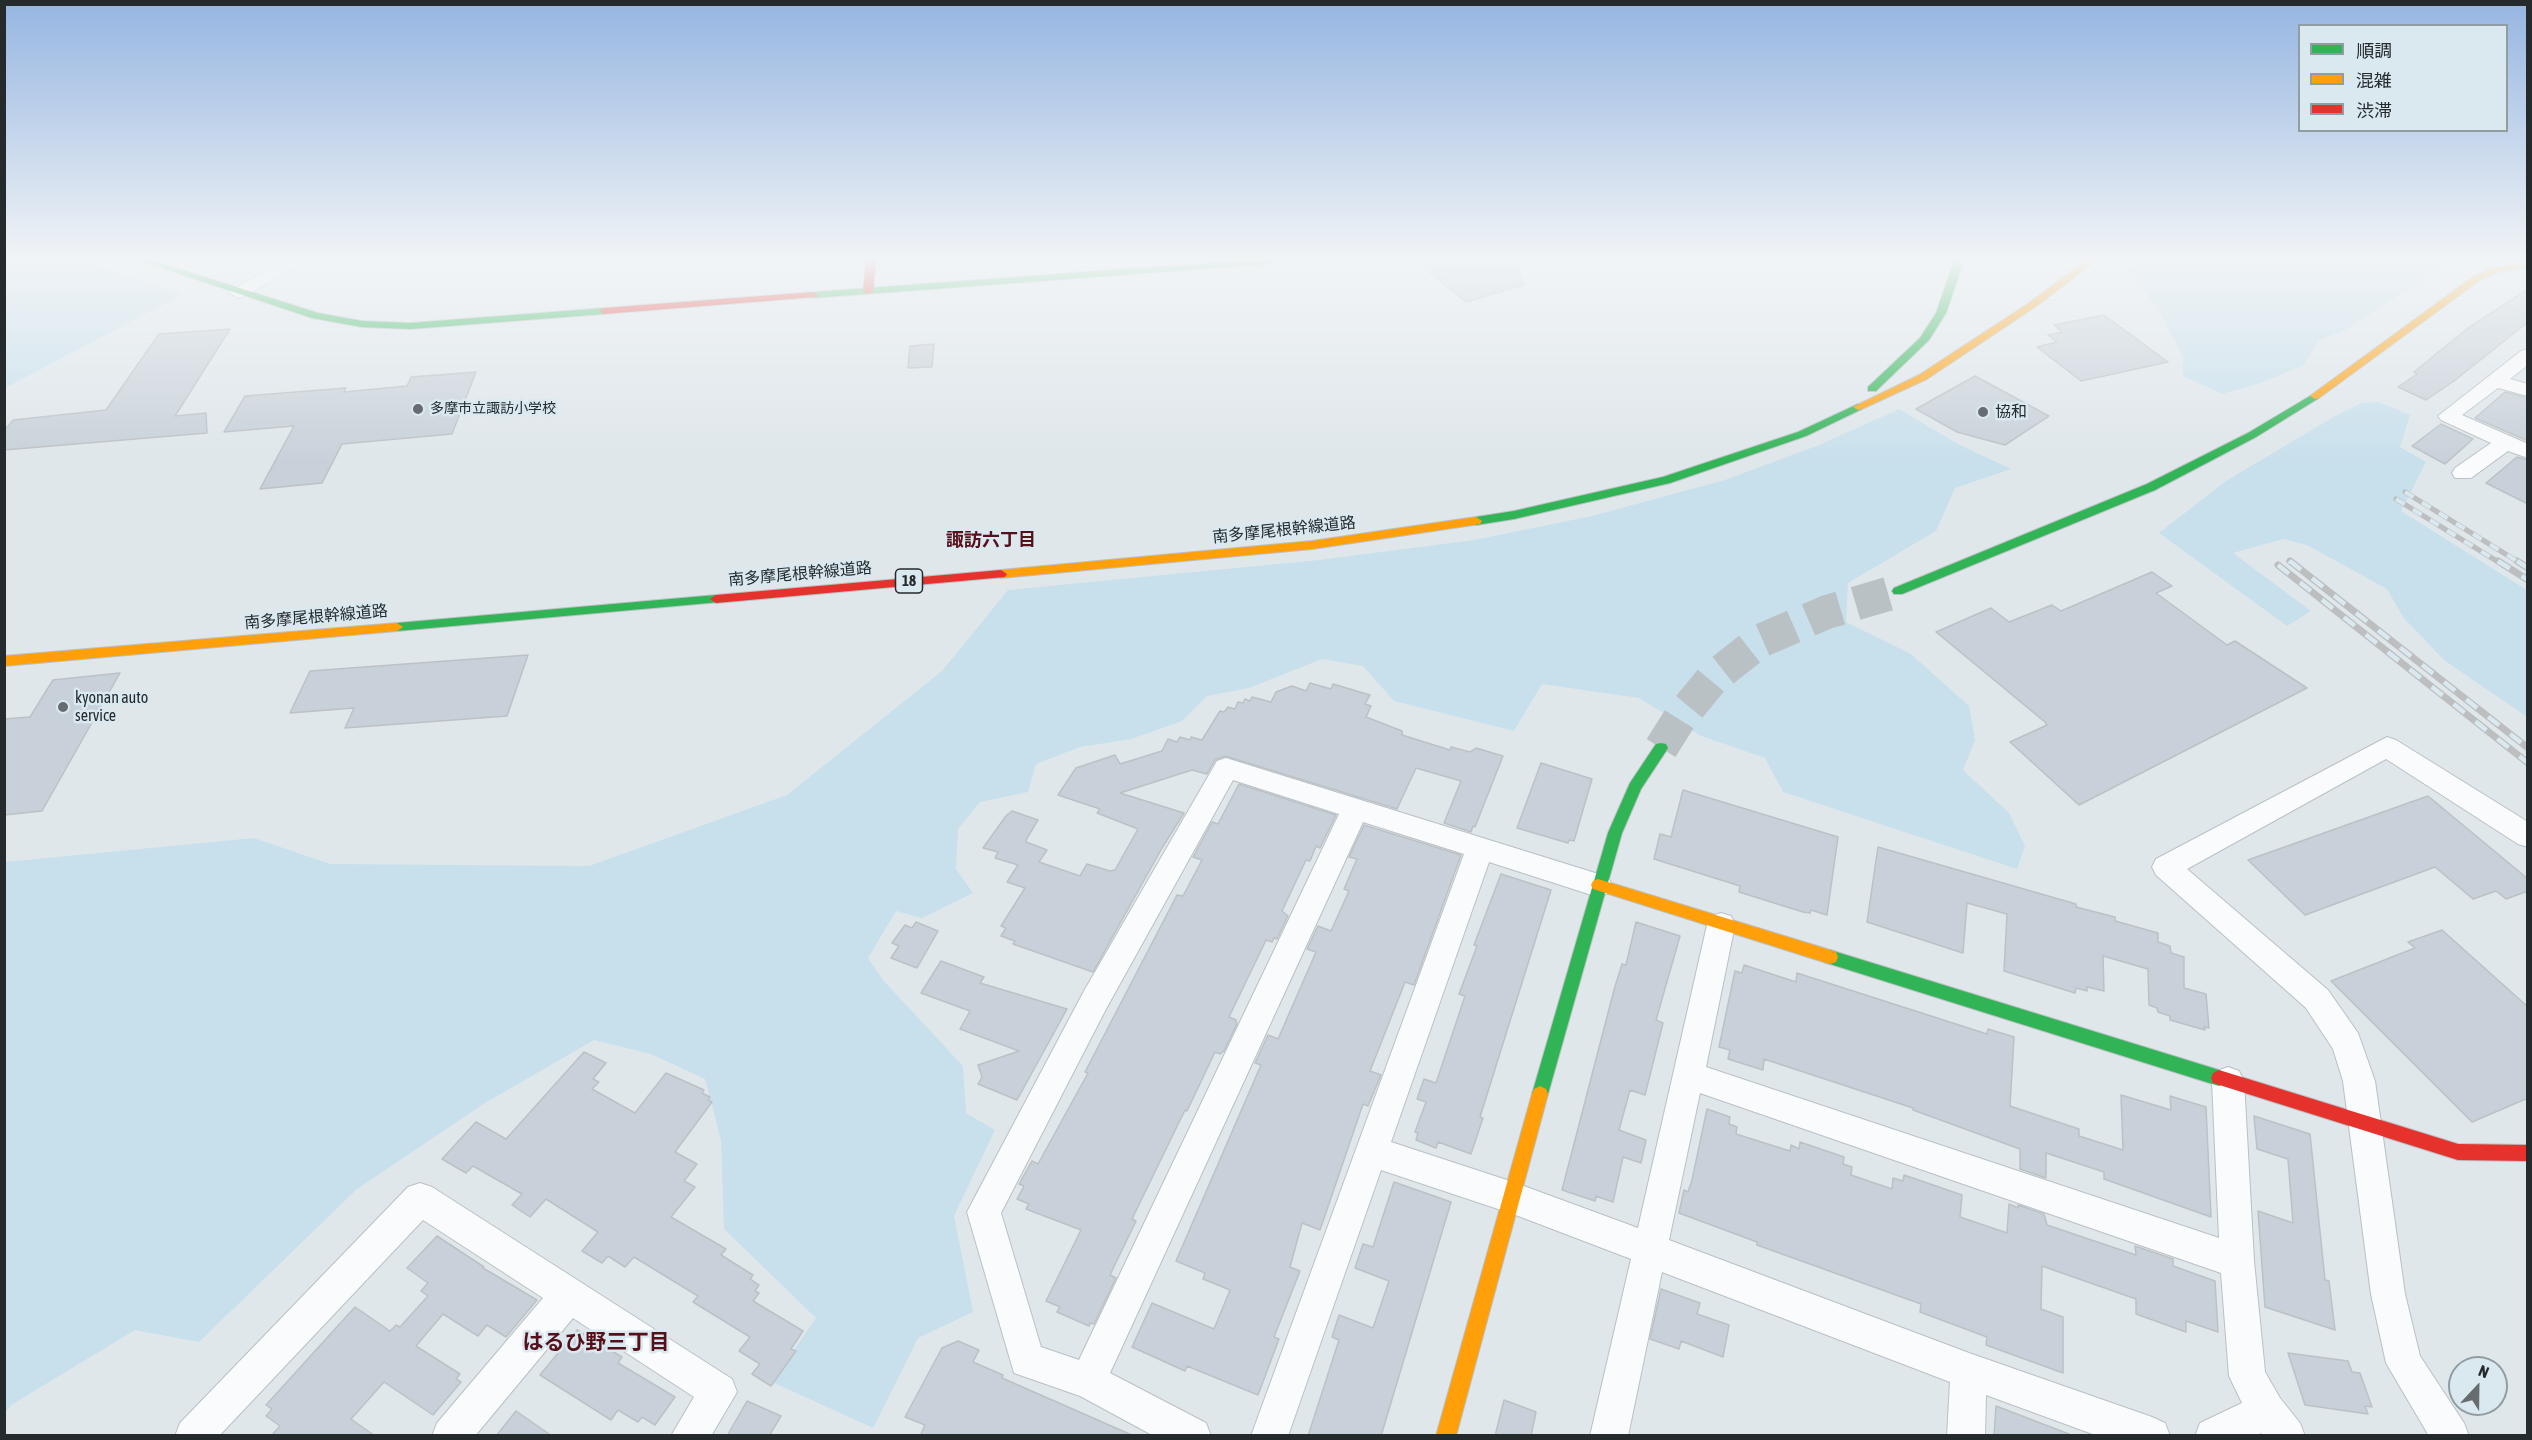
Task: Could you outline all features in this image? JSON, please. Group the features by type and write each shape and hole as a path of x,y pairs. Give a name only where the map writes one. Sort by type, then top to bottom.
{"street":[{"name":"南多摩尾根幹線道路","path":"1802,434 1835,415 1877,385 1924,340 1931,328"},
{"name":"南多摩尾根幹線道路","path":"4,661 1311,545 1525,513 1666,480 1802,434 1923,377 1997,328"},
{"path":"1898,591 2151,487 2252,435 2326,389 2409,328"},
{"path":"2528,355 2448,416 2528,452"},
{"path":"2496,381 2528,390"},
{"path":"2463,473 2507,442"},
{"path":"2451,1436 2404,1363 2388,1294 2359,1081 2347,1042 2317,999 2166,867 2387,747 2528,836"},
{"path":"1446,1436 1598,885 1615,833 1635,788 1661,748"},
{"path":"1193,1436 1088,1382 1027,1360 984,1212 1095,1000 1226,768 1721,925 2458,1152 2528,1153"},
{"path":"1088,1382 1354,809"},
{"path":"1269,1436 1480,848"},
{"path":"1609,1436 1721,925"},
{"path":"1688,1074 2237,1261"},
{"path":"2213,1436 2277,1423 2247,1376 2237,1261 2228,1081"},
{"path":"1372,1152 1513,1198 1970,1371 2152,1436"},
{"path":"193,1436 420,1199 719,1392 690,1436"},
{"path":"450,1436 567,1296"},
{"path":"1966,1436 1970,1371"}],"shaded area":[{"path":"5,328 118,328 5,388"},
{"path":"2168,328 2348,328 2318,340 2304,365 2261,383 2222,394 2183,376 2183,356"},
{"path":"2379,402 2410,415 2400,447 2426,462 2401,511 2527,590 2527,717 2444,660 2403,617 2387,589 2307,545 2283,539 2233,553 2311,611 2287,626 2159,533 2226,481 2335,416 2361,403"},
{"path":"1899,409 1958,444 2011,469 1955,488 1936,531 1848,583 1846,622 1911,654 1969,706 1975,740 1963,770 2009,813 2025,846 2017,869 1783,792 1765,758 1699,735 1639,698 1542,684 1514,731 1394,701 1363,666 1322,659 1249,688 1207,696 1182,721 1131,739 1080,747 1036,764 1028,792 980,802 958,829 956,869 973,893 922,918 896,911 868,958 883,980 963,1066 966,1113 995,1130 954,1216 973,1312 918,1338 873,1428 772,1382 816,1318 724,1229 721,1140 705,1079 651,1054 594,1040 485,1103 357,1189 199,1342 135,1330 11,1405 5,1413 5,862 254,838 330,864 589,866 787,795 942,671 1008,590 1319,560 1474,540 1592,516 1725,480 1819,445"}],"building":[{"path":"2058,328 2122,328 2168,362 2081,381 2037,347 2057,342 2048,335 2062,332"},
{"path":"2468,328 2520,328 2454,381 2426,400 2398,387 2417,374 2414,372"},
{"path":"230,329 175,416 206,413 207,433 4,450 4,431 13,420 106,410 159,334"},
{"path":"934,344 932,367 908,368 910,346"},
{"path":"476,372 452,434 342,444 322,483 260,489 294,426 224,432 245,396 346,388 344,392 407,386 411,377"},
{"name":"協和","path":"1975,376 2049,416 2005,445 1957,432 1916,409"},
{"path":"2505,392 2528,398 2528,441 2475,418"},
{"path":"2441,424 2473,439 2445,464 2412,446"},
{"path":"2517,457 2528,460 2528,504 2486,483"},
{"path":"2152,572 2172,586 2156,593 2227,645 2235,641 2307,688 2079,805 2010,742 2047,725 2045,722 1936,632 1991,608 2009,622 2052,605 2061,611"},
{"path":"528,655 507,716 345,728 354,708 290,713 310,671"},
{"path":"120,673 42,811 4,815 4,719 30,717 53,680"},
{"path":"1310,683 1331,689 1333,684 1370,695 1365,704 1371,706 1366,717 1402,731 1402,735 1450,750 1451,747 1470,752 1476,748 1503,756 1471,832 1444,823 1461,781 1416,768 1397,809 1225,756 1215,760 1207,774 1192,770 1120,793 1184,813 1093,972 1013,944 1015,941 1001,936 1006,928 1001,926 1025,888 1007,882 1018,865 995,858 998,852 983,848 1012,811 1038,820 1026,842 1047,850 1039,862 1080,876 1087,864 1110,871 1115,870 1138,829 1097,813 1100,809 1058,795 1076,768 1115,755 1120,764 1162,751 1168,739 1177,742 1180,737 1202,740 1220,711 1224,712 1228,707 1235,709 1238,702 1243,703 1245,699 1250,701 1252,697 1271,702 1276,692 1292,686 1306,691"},
{"path":"1541,763 1592,779 1574,841 1569,840 1568,843 1517,828"},
{"path":"1239,784 1336,815 1320,848 1316,846 1310,861 1306,860 1282,911 1288,916 1277,939 1274,938 1272,942 1266,940 1229,1017 1236,1020 1237,1024 1224,1051 1220,1054 1215,1052 1187,1111 1185,1110 1132,1219 1136,1221 1110,1275 1116,1278 1094,1324 1090,1323 1089,1326 1057,1312 1060,1307 1046,1301 1081,1230 1026,1209 1029,1204 1017,1199 1024,1186 1019,1184 1032,1161 1038,1164 1088,1073 1085,1072 1177,895 1183,896 1202,860 1193,857 1212,822 1218,824"},
{"path":"1683,790 1838,837 1827,915 1811,910 1810,913 1803,912 1739,892 1740,886 1654,859 1660,834 1671,837"},
{"path":"2428,796 2528,879 2528,891 2506,899 2496,891 2473,899 2435,867 2305,915 2248,860"},
{"path":"1364,825 1461,855 1414,985 1405,982 1370,1071 1381,1075 1368,1106 1363,1104 1320,1230 1302,1223 1290,1267 1300,1271 1274,1337 1279,1339 1258,1395 1187,1366 1185,1371 1132,1347 1152,1303 1214,1329 1230,1290 1203,1279 1205,1273 1176,1261 1261,1065 1255,1063 1268,1035 1278,1039 1316,952 1307,949 1318,926 1331,931 1349,891 1344,889 1357,859 1349,857"},
{"path":"1878,847 2076,904 2076,907 2115,917 2115,921 2158,933 2158,942 2170,946 2171,953 2184,957 2184,988 2206,994 2209,1028 2204,1027 2205,1030 2170,1020 2170,1016 2158,1012 2157,1008 2149,1005 2148,969 2103,956 2104,991 2087,987 2087,991 2076,988 2075,993 2004,971 2007,914 1967,903 1963,953 1867,922"},
{"path":"1501,874 1551,890 1480,1117 1483,1118 1471,1154 1438,1142 1436,1148 1416,1140 1418,1133 1415,1132 1426,1102 1417,1099 1424,1079 1436,1083 1465,996 1459,994 1477,946 1474,945"},
{"path":"916,922 938,931 917,968 891,958 899,946 892,943 905,925 912,928"},
{"path":"1636,922 1680,936 1656,1020 1663,1023 1645,1095 1630,1090 1619,1130 1646,1140 1641,1163 1623,1157 1613,1202 1596,1196 1595,1201 1562,1190 1614,990 1622,964 1626,965"},
{"path":"2442,930 2528,1007 2528,1098 2472,1122 2331,981 2415,948 2408,942"},
{"path":"941,961 984,977 980,983 1067,1009 1017,1100 978,1084 982,1077 978,1065 1019,1051 960,1029 970,1011 921,993"},
{"path":"1744,965 1796,982 1797,973 1987,1034 1988,1029 2014,1037 2010,1106 2079,1129 2079,1136 2123,1150 2121,1095 2171,1110 2170,1096 2206,1107 2211,1217 2104,1179 2104,1172 2046,1153 2046,1178 2020,1169 2020,1149 1913,1110 1913,1108 1764,1059 1763,1070 1728,1059 1730,1050 1719,1047 1735,971 1742,973"},
{"path":"584,1052 606,1063 593,1079 599,1082 592,1089 635,1113 666,1073 704,1090 702,1093 710,1097 708,1100 712,1102 675,1152 697,1164 684,1181 695,1187 671,1217 726,1249 721,1255 753,1275 750,1279 759,1285 755,1291 759,1293 753,1301 803,1331 791,1349 796,1351 771,1386 752,1374 760,1364 739,1351 750,1337 693,1302 698,1296 634,1257 625,1267 608,1256 602,1263 582,1251 598,1232 546,1199 530,1217 512,1205 522,1194 473,1166 466,1173 442,1159 476,1122 506,1139"},
{"path":"1707,1109 1730,1117 1729,1124 1737,1127 1736,1134 1790,1151 1791,1145 1799,1149 1800,1142 1844,1157 1843,1164 1852,1167 1851,1175 1892,1189 1893,1178 1903,1181 1904,1175 1962,1195 1960,1217 2007,1233 2009,1204 2018,1208 2018,1205 2044,1214 2047,1225 2136,1255 2135,1246 2173,1259 2173,1266 2215,1281 2218,1332 2186,1321 2186,1332 2136,1314 2136,1299 2042,1266 2041,1309 2063,1317 2063,1373 1986,1345 1987,1337 1920,1312 1921,1304 1757,1245 1757,1242 1679,1213 1684,1190 1688,1192 1692,1180"},
{"path":"2254,1116 2310,1134 2325,1280 2329,1281 2335,1330 2265,1307 2258,1211 2293,1223 2288,1159 2257,1149"},
{"path":"1394,1182 1451,1202 1381,1436 1308,1436 1339,1340 1332,1337 1339,1315 1373,1328 1389,1281 1355,1268 1363,1244 1373,1247"},
{"path":"437,1236 483,1268 537,1300 506,1337 487,1325 478,1336 443,1314 416,1346 460,1374 456,1379 461,1382 433,1415 384,1382 351,1419 375,1436 271,1436 280,1426 266,1416 272,1409 266,1405 355,1307 390,1331 396,1325 400,1327 428,1296 421,1291 428,1283 407,1268"},
{"path":"1661,1289 1700,1303 1697,1314 1729,1325 1723,1357 1681,1341 1679,1349 1650,1339"},
{"path":"577,1330 622,1357 618,1363 675,1397 655,1425 642,1417 638,1422 618,1410 611,1420 540,1375"},
{"path":"958,1341 979,1350 973,1362 1003,1375 1002,1378 1134,1436 920,1436 925,1425 905,1417 942,1348"},
{"path":"2288,1353 2348,1361 2352,1372 2360,1373 2372,1407 2365,1406 2368,1414 2305,1405"},
{"path":"1504,1400 1536,1412 1531,1436 1495,1436"},
{"path":"747,1401 781,1416 769,1436 727,1436"},
{"path":"1996,1406 2069,1434 2069,1436 1994,1436"},
{"path":"516,1411 552,1436 496,1436"}],"tunnel":[{"path":"1661,748 1680,718 1713,678 1760,641 1827,612 1898,591"}],"railway":[{"path":"2405,492 2520,563"},
{"path":"2396,499 2500,563"},
{"path":"2290,561 2528,748"},
{"path":"2498,561 2528,580"},
{"path":"2517,561 2528,568"},
{"path":"2278,565 2528,763"}],"traffic: fast":[{"path":"1872,389 1924,340 1931,328"},
{"path":"1898,591 2151,487 2252,435 2315,396"},
{"path":"1476,521 1514,515 1666,480 1802,434 1858,407"},
{"path":"397,627 716,599"},
{"path":"1540,1094 1615,833 1635,787 1661,748"},
{"path":"1830,957 2219,1078"}],"traffic: slow":[{"path":"1858,407 1923,377 1997,328"},
{"path":"2315,396 2408,328"},
{"path":"1001,574 1312,545 1476,521"},
{"path":"4,661 397,627"},
{"path":"1598,885 1830,957"},
{"path":"1446,1436 1540,1094"}],"traffic: jam":[{"path":"716,599 1001,574"},
{"path":"2219,1078 2458,1152 2528,1153"}],"place":[{"name":"多摩市立諏訪小学校","path":"418,409"},
{"name":"協和","path":"1983,412"},
{"name":"kyonan auto service","path":"63,707"}],"district":[{"name":"諏訪六丁目","path":"991,540"},
{"name":"はるひ野三丁目","path":"596,1342"}]}
